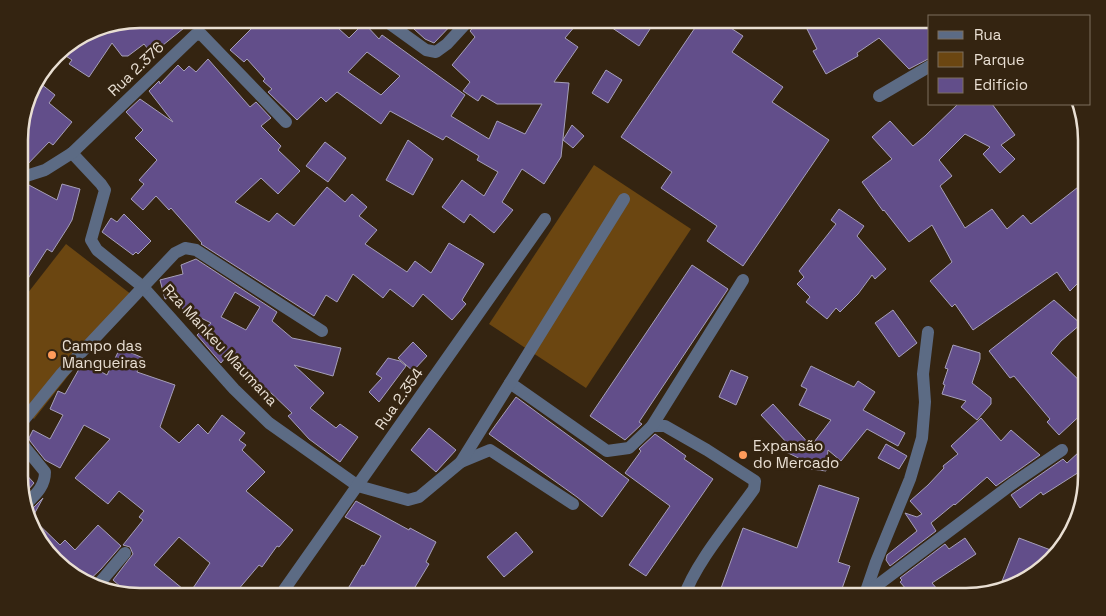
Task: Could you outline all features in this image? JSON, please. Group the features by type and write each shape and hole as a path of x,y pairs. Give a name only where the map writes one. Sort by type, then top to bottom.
{"street":[{"path":"395,28 426,50 436,52 447,44 462,28"},
{"name":"Rua 2.376","path":"72,153 195,35 201,34 286,122"},
{"path":"880,96 928,67"},
{"path":"28,175 45,170 72,153"},
{"name":"Rza Mankeu Maumana","path":"72,153 105,190 91,240 97,250 143,287 234,388 269,422 358,486 408,500 419,497 461,462 490,450 573,504"},
{"path":"461,462 624,199"},
{"name":"Rua 2.354","path":"285,588 545,220"},
{"path":"28,415 62,373 175,253 185,248 196,250 322,331"},
{"path":"510,383 607,450 629,448 652,426 743,280"},
{"path":"868,588 876,562 910,479 922,438 925,402 923,374 928,332"},
{"path":"652,426 665,426 755,481 754,489 706,556 687,588"},
{"path":"875,588 1012,484 1062,450"},
{"path":"28,451 44,472 44,483 30,500"},
{"path":"101,581 125,553"}],"green space":[{"path":"594,165 691,229 586,388 489,324"},
{"name":"Campo das Mangueiras","path":"66,244 132,295 34,419 28,414 28,293"}],"building":[{"path":"125,28 184,28 152,54 144,44 128,56 122,56 112,43 89,77 69,64 72,60 65,56 90,39 111,31"},
{"path":"252,28 338,28 349,38 359,28 369,28 379,39 382,35 465,95 451,116 489,139 497,121 525,134 542,104 497,104 482,95 478,101 463,91 470,82 452,65 475,37 470,31 473,28 573,28 565,38 578,47 554,82 569,83 561,157 544,184 522,169 502,202 513,210 494,233 470,214 464,223 442,207 462,180 484,196 498,172 477,160 479,156 446,136 443,140 390,111 381,124 337,92 326,102 321,97 297,120 268,92 272,89 263,81 265,79 247,59 244,62 230,50","holes":["367,52 400,76 381,95 348,72"]},
{"path":"413,28 448,28 434,43 425,39"},
{"path":"612,28 650,29 639,46"},
{"path":"695,28 731,28 743,36 732,52 783,87 772,102 829,140 743,266 707,241 717,226 661,188 672,172 621,137"},
{"path":"806,28 928,28 928,59 909,69 879,38 857,53 858,56 826,74 813,51 817,49"},
{"path":"208,59 250,107 256,102 271,118 261,126 281,146 278,150 300,171 278,194 261,178 235,202 269,222 277,213 294,226 327,187 345,202 352,194 367,207 359,216 377,230 365,244 407,272 415,261 431,273 449,243 484,264 462,300 466,304 452,320 423,294 413,307 390,289 383,298 353,274 337,302 326,295 314,316 201,244 171,208 169,210 156,196 143,210 131,199 144,184 139,180 157,160 135,138 143,130 126,112 140,99 173,122 149,91 159,81 160,84 178,65 184,71 189,66 196,72"},
{"path":"606,70 622,80 608,103 592,93"},
{"path":"42,85 55,95 49,103 72,122 53,145 49,142 28,164 28,125 33,104"},
{"path":"957,105 993,105 1015,135 1001,145 1015,159 1000,173 983,154 990,147 965,134 939,160 952,176 940,186 965,228 992,209 1007,229 1023,215 1031,224 1078,187 1078,283 1070,291 1057,272 973,330 955,304 952,307 930,281 952,262 932,225 909,242 862,182 892,159 872,137 890,121 913,146"},
{"path":"572,125 584,136 573,148 563,140"},
{"path":"408,140 433,159 413,195 386,180"},
{"path":"325,142 346,158 328,182 306,166"},
{"path":"62,184 80,189 72,220 52,252 47,249 28,279 28,185 57,200"},
{"path":"839,209 864,226 857,236 886,269 875,279 872,275 858,294 840,312 836,308 827,319 806,302 810,297 797,284 804,277 799,271 836,224 831,220"},
{"path":"124,214 151,241 138,254 136,252 133,255 102,232 111,218 117,222"},
{"path":"196,259 277,312 272,321 292,338 341,348 333,376 294,365 324,393 310,408 336,428 340,424 358,437 340,462 309,439 288,416 292,413 267,389 264,392 225,358 221,363 197,335 211,323 181,308 176,296 165,299 160,280 183,274 181,265","holes":["235,292 260,307 246,330 221,317"]},
{"path":"692,265 728,289 639,422 642,424 625,440 590,416"},
{"path":"1054,300 1078,321 1078,327 1061,341 1051,353 1078,379 1078,417 1059,435 1047,422 1050,419 1014,376 1010,378 989,351"},
{"path":"893,310 917,343 899,357 875,323"},
{"path":"413,342 427,356 413,371 398,358"},
{"path":"953,345 980,353 980,359 972,383 991,398 991,404 977,420 961,407 966,401 942,394 948,369 945,368"},
{"path":"120,348 143,358 137,372 175,385 160,427 179,443 198,424 208,434 222,415 245,433 239,440 246,445 242,450 265,472 246,491 293,530 279,547 277,546 262,567 259,565 240,588 193,588 210,563 179,537 154,565 182,588 125,588 113,580 133,554 130,547 123,545 143,520 139,517 144,511 119,491 108,504 75,478 110,439 84,425 60,468 45,460 29,438 33,430 50,439 63,415 50,409 58,391 65,394 83,362 107,375"},
{"path":"388,358 400,361 406,366 379,402 369,392 382,378 376,374"},
{"path":"811,366 854,387 858,381 875,392 863,410 905,433 898,446 867,429 841,461 828,450 826,471 811,469 811,464 784,451 788,444 761,415 773,404 811,446 831,420 799,405 807,389 801,386"},
{"path":"731,370 748,377 736,405 719,397"},
{"path":"516,397 629,480 602,517 489,434"},
{"path":"981,418 1001,441 1011,430 1040,455 996,486 987,477 931,523 936,531 890,566 886,560 887,555 917,531 905,513 917,517 922,514 910,501 928,485 944,468 943,466 958,454 951,446"},
{"path":"429,428 456,450 436,472 411,450"},
{"path":"655,434 686,456 684,459 713,479 646,576 629,565 670,506 625,473 641,451 639,449"},
{"path":"886,444 907,456 899,469 878,458"},
{"path":"1078,453 1078,473 1043,495 1041,492 1020,508 1011,495 1063,459 1067,463"},
{"path":"28,477 34,483 28,490"},
{"path":"819,485 859,498 838,562 850,566 842,588 721,588 743,528 797,548"},
{"path":"43,498 34,514 32,509"},
{"path":"356,501 409,530 410,528 436,542 426,562 429,564 414,588 348,588 362,565 364,566 381,536 345,517"},
{"path":"39,525 60,545 65,540 75,550 98,525 121,546 92,577 71,565 60,556 46,539"},
{"path":"516,532 533,552 504,577 487,557"},
{"path":"965,538 976,554 932,583 936,588 905,588 900,582 902,580 900,578 945,544 949,549"},
{"path":"1019,538 1051,550 1029,570 1001,583"}],"place":[{"name":"Campo das Mangueiras","path":"52,355"},
{"name":"Expansão do Mercado","path":"743,455"}]}
